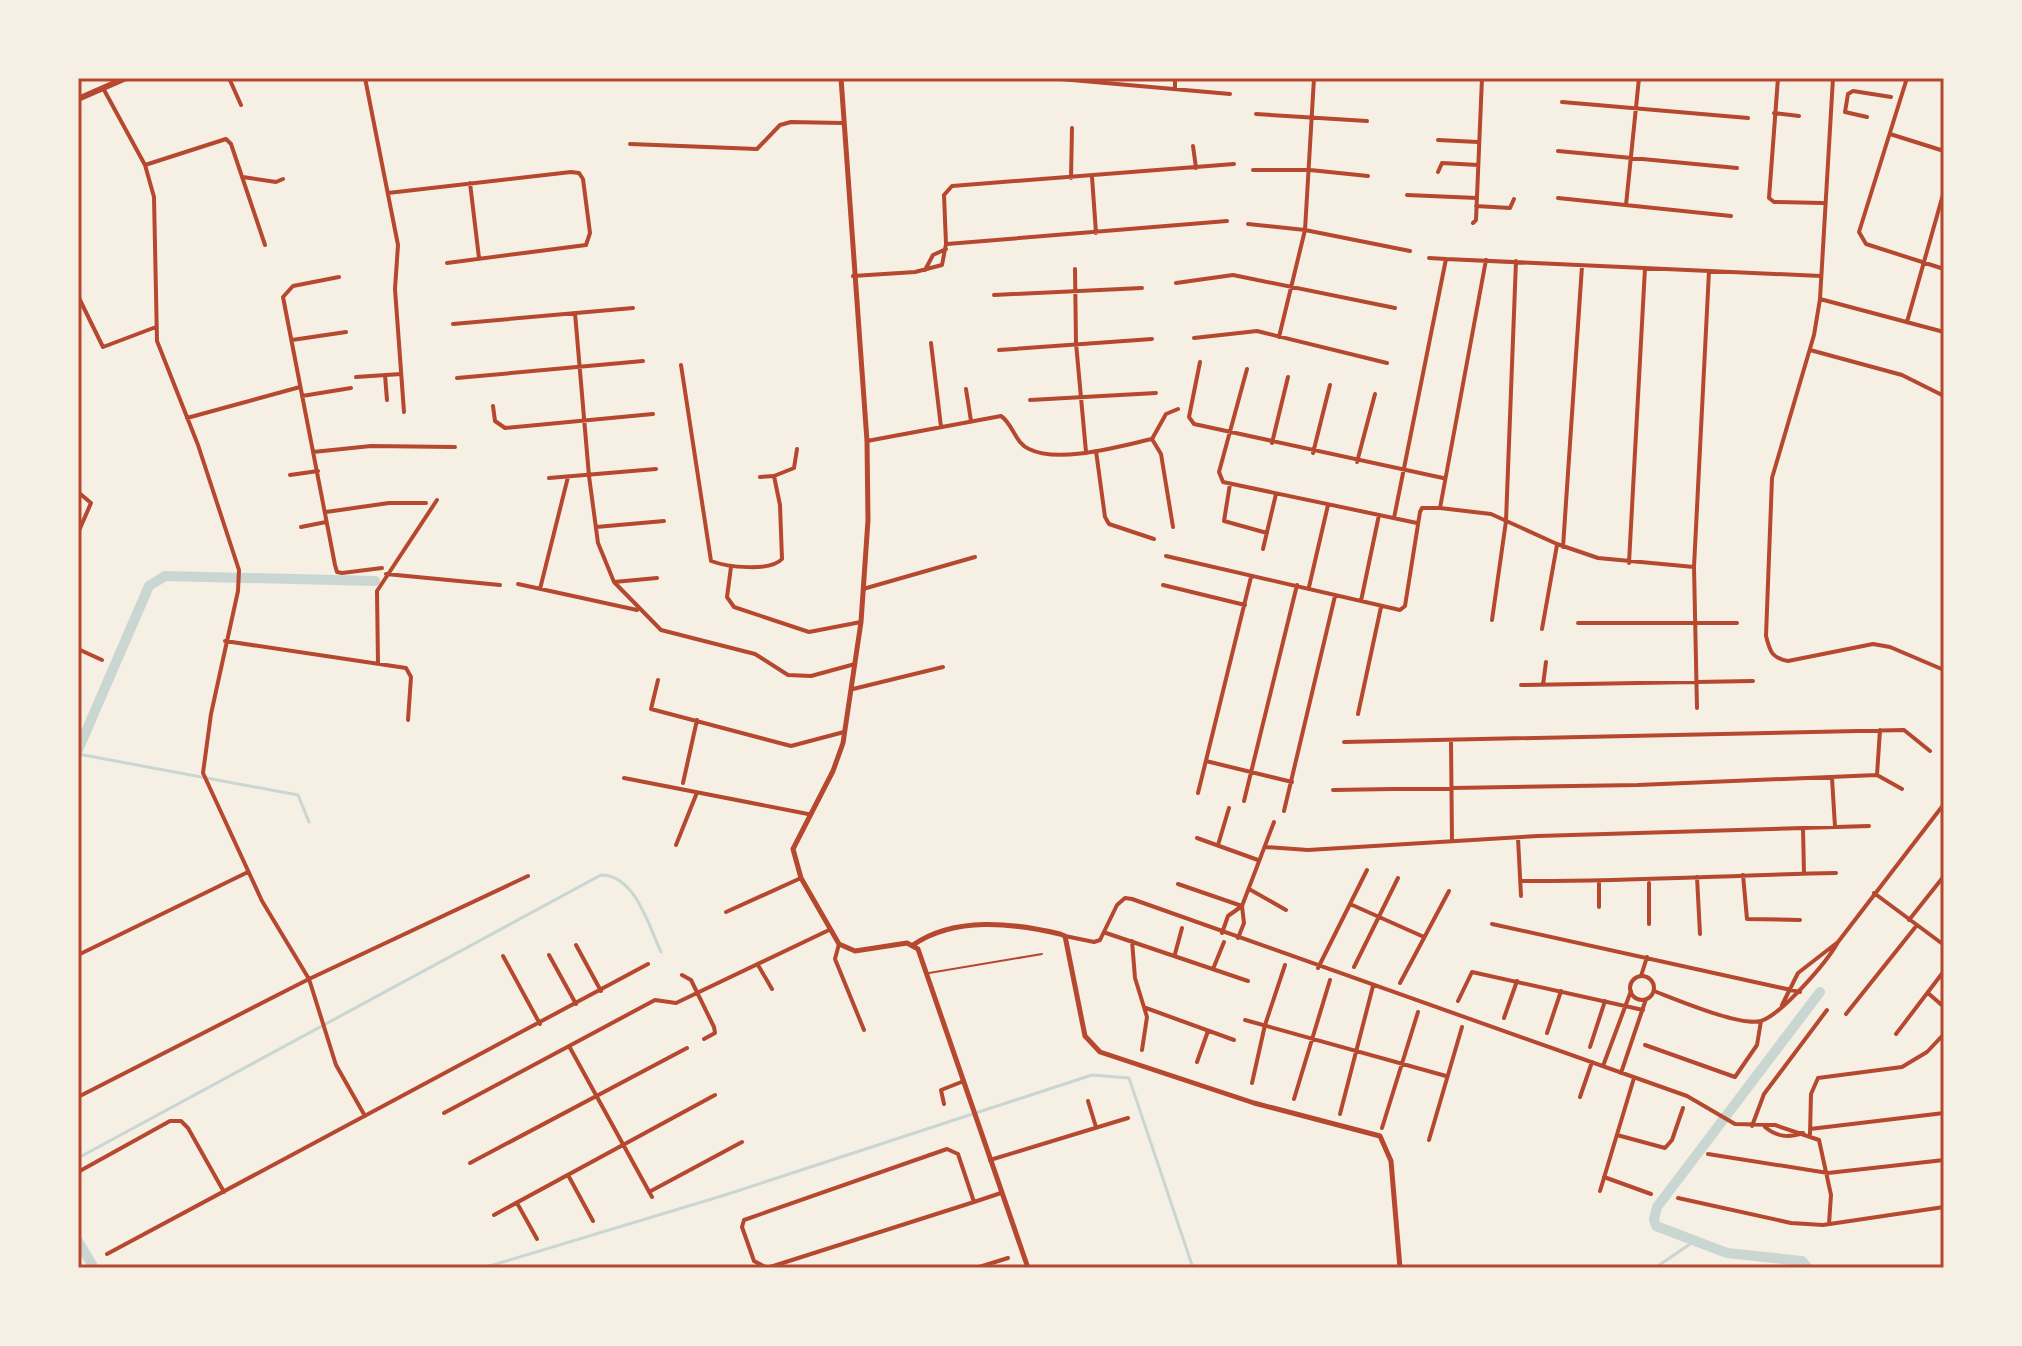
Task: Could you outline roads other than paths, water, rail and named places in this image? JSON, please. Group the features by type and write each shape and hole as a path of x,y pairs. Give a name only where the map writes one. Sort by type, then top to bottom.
{"main road":[{"path":"78,99 103,88 112,80 126,78"}],"street":[{"path":"229,78 241,105"},
{"path":"365,78 399,260 395,289 404,412"},
{"path":"841,78 869,499 861,622 845,732 833,771 808,814 793,849 801,878 839,944 855,951 898,943 913,945 933,935 993,923 1018,924 1094,942 1106,933 1117,905 1125,898 1687,1096 1729,1122 1765,1127 1775,1125 1803,1133"},
{"path":"1049,78 1230,94"},
{"path":"1175,78 1175,89"},
{"path":"1279,337 1305,230 1314,78"},
{"path":"1473,223 1477,198 1482,78"},
{"path":"1626,205 1639,78"},
{"path":"1778,78 1769,198 1774,202 1823,203"},
{"path":"1833,78 1823,203 1820,299 1810,350 1772,478 1766,636 1771,654 1788,661 1873,644 1890,647 1944,670"},
{"path":"1907,78 1859,232 1866,244 1944,269"},
{"path":"103,88 145,165 154,197 157,341 239,570 203,773 248,872 309,979 336,1065 365,1116"},
{"path":"1867,117 1848,114 1848,94 1853,91 1891,97"},
{"path":"1832,101 1846,103"},
{"path":"1562,102 1748,118"},
{"path":"1774,113 1799,116"},
{"path":"1256,114 1367,121"},
{"path":"630,144 757,149 780,125 791,122 842,123"},
{"path":"1071,178 1072,128"},
{"path":"1890,134 1944,151"},
{"path":"145,165 226,139 231,144 265,245"},
{"path":"1438,140 1478,142"},
{"path":"1193,146 1196,168"},
{"path":"1558,151 1737,168"},
{"path":"1438,172 1442,163 1478,165"},
{"path":"853,276 925,270 942,265 946,246 944,195 952,186 1234,164"},
{"path":"1253,170 1310,170 1368,176"},
{"path":"388,193 579,173 583,179 590,233 586,245 447,263"},
{"path":"243,177 276,182 283,179"},
{"path":"1092,177 1096,233"},
{"path":"470,183 479,258"},
{"path":"1907,322 1944,191"},
{"path":"1407,195 1477,198"},
{"path":"1558,198 1731,216"},
{"path":"1476,206 1510,208 1514,199"},
{"path":"925,270 933,255 946,246 1227,221"},
{"path":"1248,224 1305,230 1410,251"},
{"path":"1429,258 1821,276"},
{"path":"1394,518 1446,259"},
{"path":"1440,508 1443,478 1447,475 1486,260"},
{"path":"1492,620 1506,521 1516,261"},
{"path":"1563,547 1582,265"},
{"path":"1629,563 1645,268"},
{"path":"1075,269 1076,343 1086,452"},
{"path":"1697,708 1694,567 1709,271"},
{"path":"1176,283 1233,275 1395,308"},
{"path":"339,277 293,286 284,292 337,572 382,568"},
{"path":"994,295 1142,288"},
{"path":"78,296 103,347 156,327"},
{"path":"1820,299 1944,332"},
{"path":"453,324 633,308"},
{"path":"575,313 583,421 598,543 614,582 637,610 661,630 755,654 788,675 811,676 855,664"},
{"path":"1194,338 1238,330 1387,363"},
{"path":"292,340 346,332"},
{"path":"999,350 1152,339"},
{"path":"931,343 941,427"},
{"path":"1810,350 1902,375 1944,396"},
{"path":"457,378 643,361"},
{"path":"1200,362 1190,421 1229,434 1313,453 1443,478"},
{"path":"681,365 711,561 731,567 773,566 782,559 780,505 774,476"},
{"path":"1247,369 1219,472 1223,482 1417,523"},
{"path":"356,377 401,374"},
{"path":"385,375 387,400"},
{"path":"1272,443 1288,377"},
{"path":"1313,453 1330,385"},
{"path":"187,418 300,387"},
{"path":"302,396 351,388"},
{"path":"966,389 971,421"},
{"path":"1030,400 1156,393"},
{"path":"1357,462 1375,394"},
{"path":"493,406 495,421 505,428 653,414"},
{"path":"867,441 1001,416 1031,450 1096,451 1152,439 1166,414 1178,409"},
{"path":"1152,439 1161,454 1173,527"},
{"path":"313,452 371,446 455,447"},
{"path":"760,477 774,476 794,468 797,449"},
{"path":"1096,451 1105,517 1109,524 1154,539"},
{"path":"549,478 656,469"},
{"path":"290,475 318,471"},
{"path":"540,589 568,477"},
{"path":"1230,484 1224,521 1267,533"},
{"path":"78,492 91,503 78,533"},
{"path":"1263,549 1277,493"},
{"path":"378,664 377,591 437,500"},
{"path":"326,512 373,504 426,503"},
{"path":"1309,587 1328,505"},
{"path":"1166,556 1400,610 1405,606 1422,508 1440,508 1480,512 1563,547 1629,563 1694,567"},
{"path":"1361,601 1379,515"},
{"path":"596,527 664,521"},
{"path":"301,527 327,522"},
{"path":"1542,629 1557,544"},
{"path":"863,589 975,557"},
{"path":"731,567 727,597 734,607 809,632 861,622"},
{"path":"386,574 500,585"},
{"path":"1198,793 1251,576"},
{"path":"614,582 657,578"},
{"path":"518,584 637,610"},
{"path":"1163,585 1245,605"},
{"path":"1244,801 1297,585"},
{"path":"1284,811 1335,596"},
{"path":"1358,714 1381,606"},
{"path":"1578,623 1737,623"},
{"path":"225,641 406,668 411,672 408,720"},
{"path":"78,650 102,660"},
{"path":"1543,685 1546,662"},
{"path":"853,689 943,667"},
{"path":"658,680 651,709 791,746 845,732"},
{"path":"1521,685 1753,681"},
{"path":"683,783 697,720"},
{"path":"1877,775 1880,730"},
{"path":"1344,742 1880,730 1908,731 1930,751"},
{"path":"1451,741 1452,841"},
{"path":"1206,761 1292,782"},
{"path":"1333,790 1877,775 1902,789"},
{"path":"624,778 696,795 808,814"},
{"path":"1832,778 1835,827"},
{"path":"676,845 696,795"},
{"path":"1654,991 1744,1021 1761,1021 1800,992 1828,960 1874,893 1944,804"},
{"path":"1218,845 1229,808"},
{"path":"1238,939 1244,923 1242,906 1274,822"},
{"path":"1265,847 1308,850 1518,838 1869,826"},
{"path":"1803,828 1804,874"},
{"path":"1197,838 1259,861"},
{"path":"1518,838 1521,896"},
{"path":"1318,968 1367,870"},
{"path":"78,955 248,872"},
{"path":"1520,881 1649,882 1697,877 1836,873"},
{"path":"1743,875 1747,919 1800,920"},
{"path":"78,1097 309,979 528,876"},
{"path":"1909,920 1944,876"},
{"path":"1697,877 1700,934"},
{"path":"726,912 801,878"},
{"path":"1354,967 1398,878"},
{"path":"1599,882 1599,907"},
{"path":"1649,882 1649,924"},
{"path":"1178,884 1242,906"},
{"path":"1249,889 1286,910"},
{"path":"1400,983 1449,891"},
{"path":"1874,893 1944,945"},
{"path":"1350,904 1424,937"},
{"path":"1222,933 1228,916 1242,906"},
{"path":"1492,924 1800,992"},
{"path":"1846,1014 1917,925"},
{"path":"1175,954 1182,928"},
{"path":"444,1113 655,1000 676,1003 829,930"},
{"path":"1106,933 1248,981"},
{"path":"1065,936 1085,1036 1100,1052 1254,1103 1380,1136 1391,1161 1400,1268"},
{"path":"1132,941 1135,978 1146,1008 1148,1028 1142,1050"},
{"path":"1213,969 1224,942"},
{"path":"1782,1005 1787,989 1798,973 1838,942"},
{"path":"839,944 835,959 864,1030"},
{"path":"576,945 601,991"},
{"path":"913,945 928,974 1028,1268"},
{"path":"549,955 576,1004"},
{"path":"503,956 540,1024"},
{"path":"1603,1066 1633,980 1641,976 1647,957"},
{"path":"107,1254 648,964"},
{"path":"758,965 772,989"},
{"path":"1252,1083 1265,1025 1285,965"},
{"path":"1896,1034 1944,971"},
{"path":"1458,1001 1472,972 1643,1010"},
{"path":"682,975 691,980 715,1033 704,1039"},
{"path":"1641,976 1651,980 1654,991"},
{"path":"1294,1099 1330,980"},
{"path":"1504,1018 1517,981"},
{"path":"1340,1114 1373,986"},
{"path":"1547,1033 1561,991"},
{"path":"1631,991 1635,998 1646,999"},
{"path":"1621,1073 1646,999 1654,991"},
{"path":"1928,993 1944,1007"},
{"path":"1590,1047 1605,1001"},
{"path":"1146,1008 1234,1040"},
{"path":"1752,1126 1764,1094 1827,1010"},
{"path":"1382,1128 1418,1012"},
{"path":"1245,1020 1446,1076"},
{"path":"1645,1045 1735,1077 1757,1045 1761,1021"},
{"path":"1429,1140 1462,1027"},
{"path":"1197,1062 1208,1031"},
{"path":"1829,1224 1831,1195 1828,1173 1822,1144 1810,1131 1811,1094 1818,1078 1902,1067 1921,1057 1944,1034"},
{"path":"569,1046 650,1195 742,1142"},
{"path":"470,1163 687,1048"},
{"path":"1580,1097 1592,1062"},
{"path":"1600,1191 1634,1077"},
{"path":"944,1104 941,1090 964,1081"},
{"path":"494,1215 715,1095"},
{"path":"1088,1101 1096,1127"},
{"path":"1617,1135 1665,1148 1672,1140 1683,1108"},
{"path":"1765,1127 1773,1134 1791,1137 1810,1131 1944,1113"},
{"path":"990,1160 1128,1118"},
{"path":"78,1172 170,1121 181,1121 224,1192"},
{"path":"974,1202 958,1154 947,1149 752,1217 742,1227 754,1261 767,1268 974,1202 1001,1193"},
{"path":"1708,1154 1828,1173 1944,1160"},
{"path":"568,1175 593,1221"},
{"path":"1604,1177 1651,1194"},
{"path":"1678,1198 1791,1223 1829,1224 1944,1207"},
{"path":"517,1203 537,1239"},
{"path":"976,1268 1008,1258"}],"lane":[{"path":"928,974 1042,954"}],"waterway":[{"path":"78,750 149,586 165,576 375,581"},
{"path":"78,754 298,795 309,822"},
{"path":"78,1158 601,875 613,877 631,892 661,952"},
{"path":"1808,1268 1802,1261 1727,1253 1656,1226 1654,1219 1657,1207 1820,992"},
{"path":"483,1268 725,1195 1092,1075 1129,1078 1193,1268"},
{"path":"78,1241 94,1268"},
{"path":"1655,1268 1693,1242"}]}
